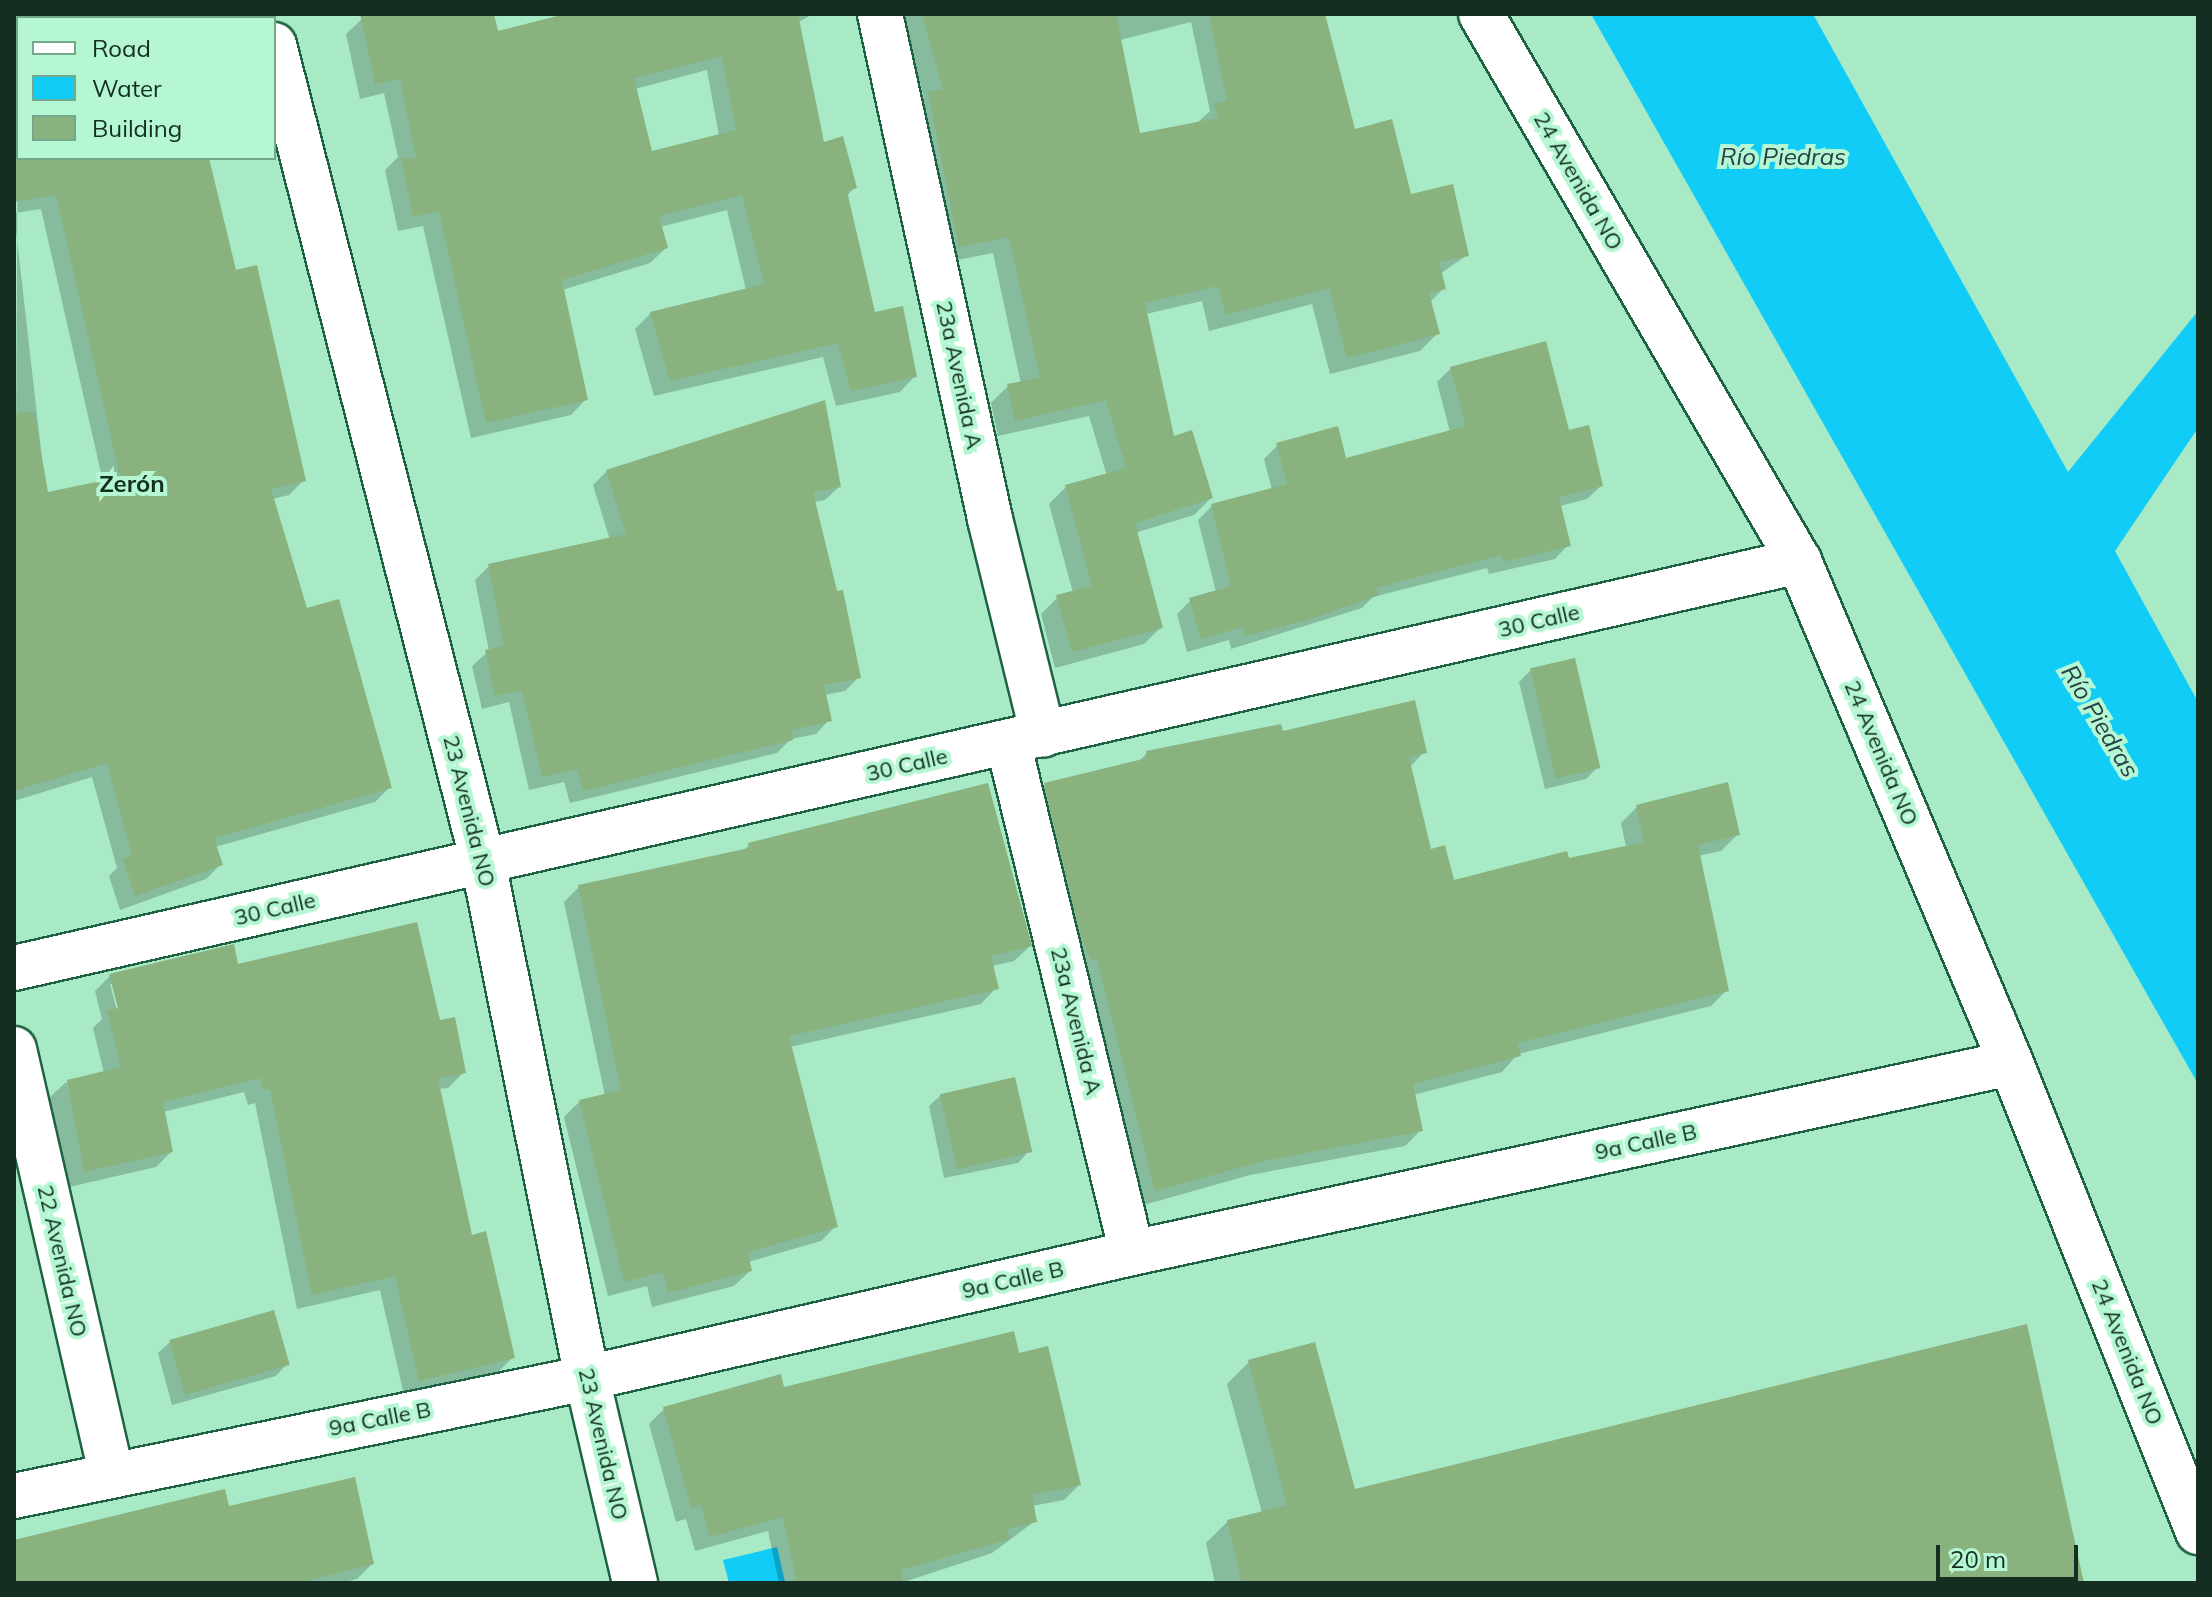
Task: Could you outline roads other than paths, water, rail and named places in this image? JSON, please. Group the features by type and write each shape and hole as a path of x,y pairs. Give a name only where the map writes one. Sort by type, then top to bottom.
{"street":[{"name":"23a Avenida A","path":"880,14 990,519 1025,738 1132,1253"},
{"name":"24 Avenida NO","path":"1481,14 1799,561 2011,1063 2198,1532"},
{"name":"23 Avenida NO","path":"276,53 483,862 587,1378 635,1583"},
{"name":"30 Calle","path":"14,968 1799,561"},
{"name":"22 Avenida NO","path":"14,1049 111,1473"},
{"name":"9a Calle B","path":"14,1496 111,1473 587,1378 1132,1253 2011,1063"}],"water":[{"name":"Río Piedras","path":"1591,14 1813,14 2068,472 2198,311 2198,428 2115,551 2198,702 2198,1084"},
{"path":"777,1547 785,1582 729,1583 723,1560"}],"district":[{"name":"Zerón","path":"132,484"}]}
